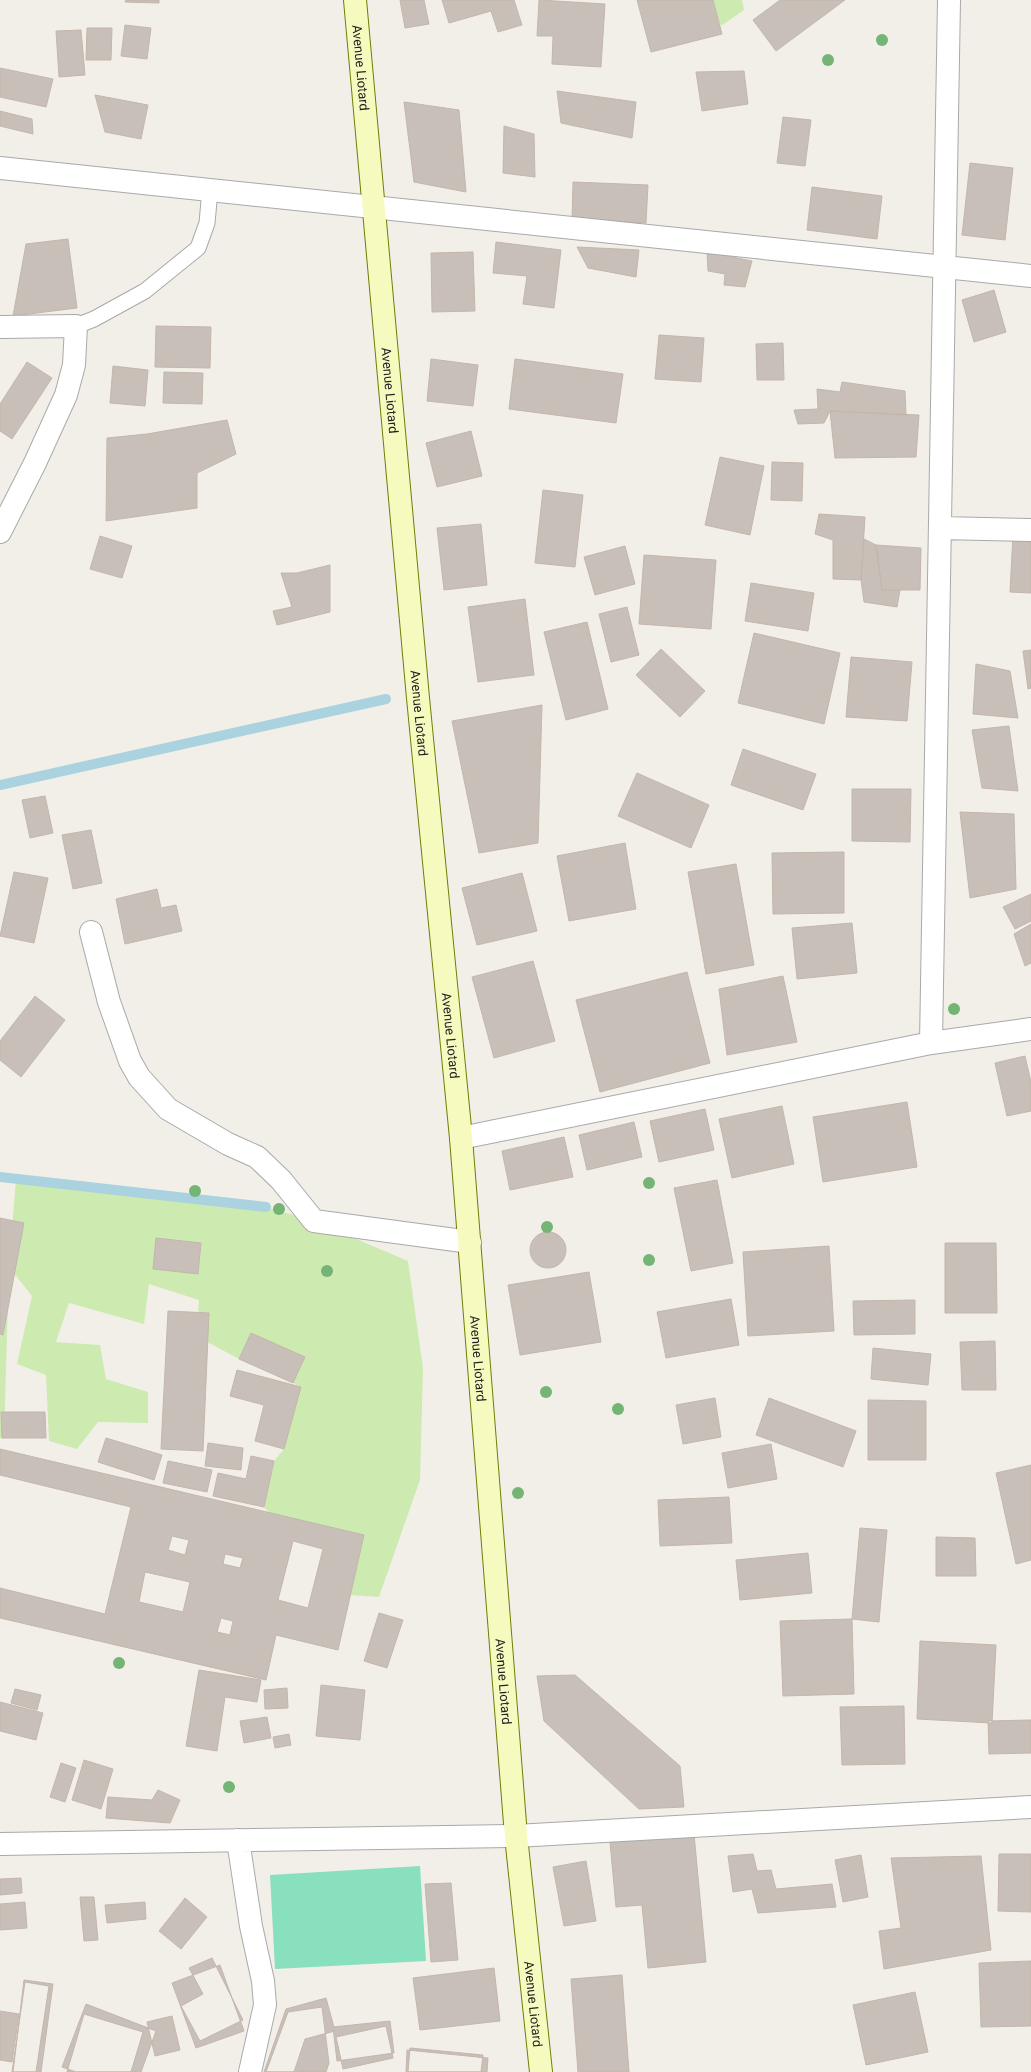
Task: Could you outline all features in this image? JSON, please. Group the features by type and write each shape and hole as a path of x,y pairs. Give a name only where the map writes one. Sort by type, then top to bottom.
{"street":[{"name":"Avenue Liotard","path":"355,0 373,207 461,1138 516,1836 540,2072"},
{"path":"930,1043 949,0"},
{"path":"0,168 1031,276"},
{"path":"0,327 76,326 74,365 66,395 35,463 0,532"},
{"path":"940,528 1031,530"},
{"path":"91,932 109,1002 130,1061 139,1077 168,1109 228,1144 257,1157 281,1180 314,1221 470,1242"},
{"path":"461,1138 930,1043 1031,1029"},
{"path":"0,1844 516,1836 1031,1806"},
{"path":"238,1840 251,1926 263,1981 265,2004 250,2072"}],"lane":[{"path":"76,326 94,319 145,291 198,248 207,223 210,190"}],"green space":[{"path":"711,0 742,0 744,10 721,26"},
{"path":"16,1179 266,1207 314,1221 408,1261 423,1368 420,1480 379,1597 350,1595 364,1535 269,1513 264,1507 274,1461 284,1449 301,1387 293,1383 305,1357 251,1334 239,1359 196,1336 199,1300 149,1284 144,1324 69,1303 56,1342 100,1345 106,1379 148,1392 148,1423 98,1422 77,1449 49,1441 46,1375 17,1364 32,1296 9,1267 4,1439 0,1438 0,1230 9,1265"},
{"path":"420,1866 426,1961 275,1969 270,1875"}],"building":[{"path":"126,0 159,0 159,3 125,2"},
{"path":"400,0 424,0 429,24 405,28"},
{"path":"442,0 514,0 522,25 498,32 491,11 449,23"},
{"path":"539,0 605,4 601,67 552,64 553,36 537,36"},
{"path":"637,0 713,0 722,34 651,52"},
{"path":"780,0 845,0 776,51 753,20"},
{"path":"125,25 151,28 147,59 121,56"},
{"path":"87,28 112,28 111,60 86,60"},
{"path":"81,30 85,75 59,77 56,31"},
{"path":"0,68 53,79 46,107 0,97"},
{"path":"744,71 748,104 702,111 696,72"},
{"path":"557,91 636,102 632,138 561,123"},
{"path":"95,95 148,105 141,139 105,132"},
{"path":"404,102 459,110 466,192 414,182"},
{"path":"0,111 32,119 33,134 0,126"},
{"path":"783,117 811,120 805,166 777,163"},
{"path":"504,126 534,134 535,177 503,173"},
{"path":"970,163 1013,168 1005,240 962,235"},
{"path":"573,182 648,185 646,223 572,220"},
{"path":"812,187 882,196 877,239 807,230"},
{"path":"68,239 77,308 13,316 26,244"},
{"path":"496,242 561,250 554,308 523,304 527,276 493,273"},
{"path":"577,247 639,250 636,277 588,268"},
{"path":"473,252 475,311 432,312 431,253"},
{"path":"707,252 752,261 745,287 724,285 725,274 708,271"},
{"path":"994,290 1006,332 974,342 962,300"},
{"path":"156,326 211,327 210,368 155,367"},
{"path":"659,335 704,338 701,382 655,379"},
{"path":"783,343 784,380 757,380 756,344"},
{"path":"431,359 478,365 473,406 427,401"},
{"path":"515,359 623,374 616,423 509,409"},
{"path":"27,362 52,378 12,439 0,431 0,404"},
{"path":"113,366 148,370 145,406 110,403"},
{"path":"164,372 203,373 202,404 163,403"},
{"path":"842,382 905,391 906,415 830,411 824,423 798,424 794,410 818,409 817,389 840,392"},
{"path":"830,411 919,415 916,457 835,458"},
{"path":"227,420 236,454 197,473 197,508 106,521 107,438 147,434"},
{"path":"471,431 482,476 437,487 426,443"},
{"path":"720,457 764,466 750,535 705,525"},
{"path":"772,462 803,463 802,501 771,500"},
{"path":"543,490 583,495 575,567 535,563"},
{"path":"819,514 865,517 861,580 833,579 833,540 815,534"},
{"path":"481,524 487,585 444,590 437,528"},
{"path":"1013,534 1031,535 1031,593 1010,592"},
{"path":"100,536 132,546 122,578 90,569"},
{"path":"864,539 876,545 882,590 900,590 897,607 864,602 861,580"},
{"path":"876,545 921,548 920,590 882,590"},
{"path":"625,546 635,584 595,595 584,557"},
{"path":"644,555 716,560 711,629 639,624"},
{"path":"330,565 330,612 277,625 273,611 292,607 281,573 297,573"},
{"path":"751,583 814,593 808,631 745,621"},
{"path":"525,599 534,675 478,682 468,607"},
{"path":"627,607 639,655 611,662 599,614"},
{"path":"587,622 608,709 566,720 544,632"},
{"path":"754,633 840,653 824,724 738,703"},
{"path":"661,649 705,691 680,717 636,675"},
{"path":"1031,650 1031,688 1028,689 1023,651"},
{"path":"851,657 912,662 907,721 846,717"},
{"path":"976,664 1010,671 1018,718 973,714"},
{"path":"542,705 538,843 479,853 452,721"},
{"path":"1009,726 1018,791 982,788 972,730"},
{"path":"743,749 816,774 803,810 731,785"},
{"path":"637,773 709,805 691,848 618,816"},
{"path":"852,789 911,789 910,842 852,841"},
{"path":"45,796 53,833 30,838 22,800"},
{"path":"960,812 1014,814 1016,889 970,898"},
{"path":"91,830 102,883 73,889 62,835"},
{"path":"625,843 636,909 569,921 557,856"},
{"path":"844,852 844,913 773,914 772,853"},
{"path":"736,864 754,965 706,974 688,872"},
{"path":"14,872 48,878 34,943 0,936"},
{"path":"522,873 537,931 477,945 462,888"},
{"path":"157,889 161,908 176,905 182,931 125,944 116,899"},
{"path":"1031,894 1031,921 1015,929 1003,907"},
{"path":"852,923 857,973 797,979 792,928"},
{"path":"1031,924 1031,963 1025,966 1014,934"},
{"path":"533,961 555,1041 494,1058 472,977"},
{"path":"687,972 710,1063 600,1092 576,1000"},
{"path":"783,976 797,1042 727,1055 719,989"},
{"path":"35,996 65,1020 21,1077 0,1060 0,1041"},
{"path":"1025,1056 1031,1082 1031,1111 1007,1116 995,1063"},
{"path":"907,1102 917,1167 823,1182 813,1117"},
{"path":"782,1106 794,1164 732,1178 719,1119"},
{"path":"705,1109 714,1150 659,1162 650,1121"},
{"path":"634,1122 642,1157 587,1170 579,1135"},
{"path":"564,1137 573,1177 510,1190 502,1151"},
{"path":"717,1180 733,1263 691,1271 674,1188"},
{"path":"0,1218 24,1223 3,1335 0,1334"},
{"path":"552,1232 561,1237 565,1243 565,1257 561,1263 552,1268 544,1268 535,1263 531,1257 530,1246 535,1237 541,1233"},
{"path":"156,1238 201,1243 198,1274 153,1269"},
{"path":"945,1243 996,1243 997,1313 945,1313"},
{"path":"829,1246 834,1331 748,1336 743,1252"},
{"path":"589,1272 601,1342 520,1355 508,1285"},
{"path":"731,1299 739,1345 666,1358 657,1312"},
{"path":"915,1300 915,1334 854,1335 853,1301"},
{"path":"168,1311 209,1313 203,1451 161,1449"},
{"path":"251,1333 305,1357 293,1383 239,1359"},
{"path":"995,1341 996,1390 962,1390 960,1342"},
{"path":"873,1348 931,1354 928,1385 871,1379"},
{"path":"237,1370 301,1387 284,1449 255,1441 264,1405 230,1396"},
{"path":"715,1398 721,1437 683,1444 676,1405"},
{"path":"769,1398 856,1431 843,1467 756,1435"},
{"path":"868,1400 926,1401 926,1460 868,1460"},
{"path":"1,1412 45,1412 46,1438 2,1438"},
{"path":"106,1438 162,1455 154,1480 98,1462"},
{"path":"208,1443 243,1448 241,1470 205,1466"},
{"path":"771,1444 777,1479 728,1488 722,1453"},
{"path":"0,1449 364,1535 338,1650 276,1635 266,1680 0,1618 0,1588 105,1614 131,1507 0,1475","holes":["172,1536 189,1540 185,1555 168,1550","293,1541 323,1549 308,1608 278,1600","225,1554 243,1558 240,1568 223,1564","145,1572 190,1582 183,1612 139,1602","221,1618 233,1621 230,1635 217,1632"]},
{"path":"251,1456 274,1461 264,1507 213,1496 218,1473 246,1479"},
{"path":"168,1461 212,1470 207,1492 163,1483"},
{"path":"1031,1465 1031,1560 1016,1564 996,1473"},
{"path":"729,1497 732,1543 660,1546 658,1500"},
{"path":"860,1528 887,1530 879,1622 852,1619"},
{"path":"936,1537 975,1538 976,1576 936,1576"},
{"path":"808,1553 812,1593 740,1600 736,1560"},
{"path":"379,1613 403,1620 387,1668 364,1661"},
{"path":"852,1619 854,1694 783,1696 780,1621"},
{"path":"920,1641 996,1645 992,1723 917,1719"},
{"path":"199,1670 261,1680 257,1702 225,1697 217,1751 186,1746"},
{"path":"575,1675 680,1766 684,1807 639,1809 544,1721 537,1676"},
{"path":"321,1685 365,1690 360,1740 316,1736"},
{"path":"287,1688 288,1708 265,1709 264,1690"},
{"path":"15,1689 41,1695 37,1710 11,1703"},
{"path":"0,1702 43,1713 36,1740 0,1731"},
{"path":"904,1706 905,1764 842,1765 840,1707"},
{"path":"267,1717 271,1738 244,1743 240,1721"},
{"path":"1031,1720 1031,1753 989,1754 988,1721"},
{"path":"289,1734 291,1745 275,1748 273,1737"},
{"path":"84,1760 113,1769 101,1809 72,1800"},
{"path":"61,1763 76,1768 65,1802 50,1797"},
{"path":"158,1790 180,1800 170,1823 106,1818 108,1797 152,1800"},
{"path":"694,1834 706,1962 648,1968 642,1905 616,1907 610,1842"},
{"path":"753,1854 757,1871 771,1870 776,1889 832,1884 836,1907 758,1913 752,1889 733,1892 728,1856"},
{"path":"999,1854 1031,1854 1031,1912 998,1911"},
{"path":"861,1855 868,1897 843,1902 835,1860"},
{"path":"981,1856 991,1950 884,1969 879,1931 901,1928 891,1858"},
{"path":"586,1861 596,1921 564,1926 553,1867"},
{"path":"21,1878 22,1893 0,1895 0,1879"},
{"path":"451,1883 458,1960 431,1962 425,1884"},
{"path":"80,1897 94,1897 98,1940 84,1941"},
{"path":"185,1898 207,1917 181,1949 159,1931"},
{"path":"25,1902 27,1928 0,1930 0,1904"},
{"path":"145,1902 146,1919 107,1923 105,1905"},
{"path":"212,1958 243,2020 200,2041 181,2006 203,1994 189,1968"},
{"path":"1031,1961 1031,2026 981,2027 979,1963"},
{"path":"220,1965 244,2031 196,2048 172,1983"},
{"path":"494,1968 500,2021 420,2030 413,1978"},
{"path":"622,1975 629,2072 578,2072 571,1979"},
{"path":"24,1980 53,1984 41,2072 13,2072"},
{"path":"25,1982 49,1986 36,2072 12,2072"},
{"path":"915,1992 928,2052 866,2065 853,2005"},
{"path":"326,1998 335,2031 305,2039 294,2072 264,2072 286,2009"},
{"path":"86,2004 156,2031 141,2072 76,2072 62,2067"},
{"path":"322,2007 329,2063 326,2072 266,2072 288,2012"},
{"path":"0,2011 19,2014 12,2062 0,2060"},
{"path":"84,2014 143,2032 131,2072 67,2072"},
{"path":"172,2016 180,2050 155,2056 147,2022"},
{"path":"390,2021 394,2053 337,2061 333,2027"},
{"path":"386,2026 393,2058 343,2069 336,2037"},
{"path":"410,2048 483,2055 481,2072 408,2072"},
{"path":"407,2050 488,2058 487,2072 406,2072"}],"waterway":[{"path":"0,785 386,699"},
{"path":"0,1177 266,1207"}]}
